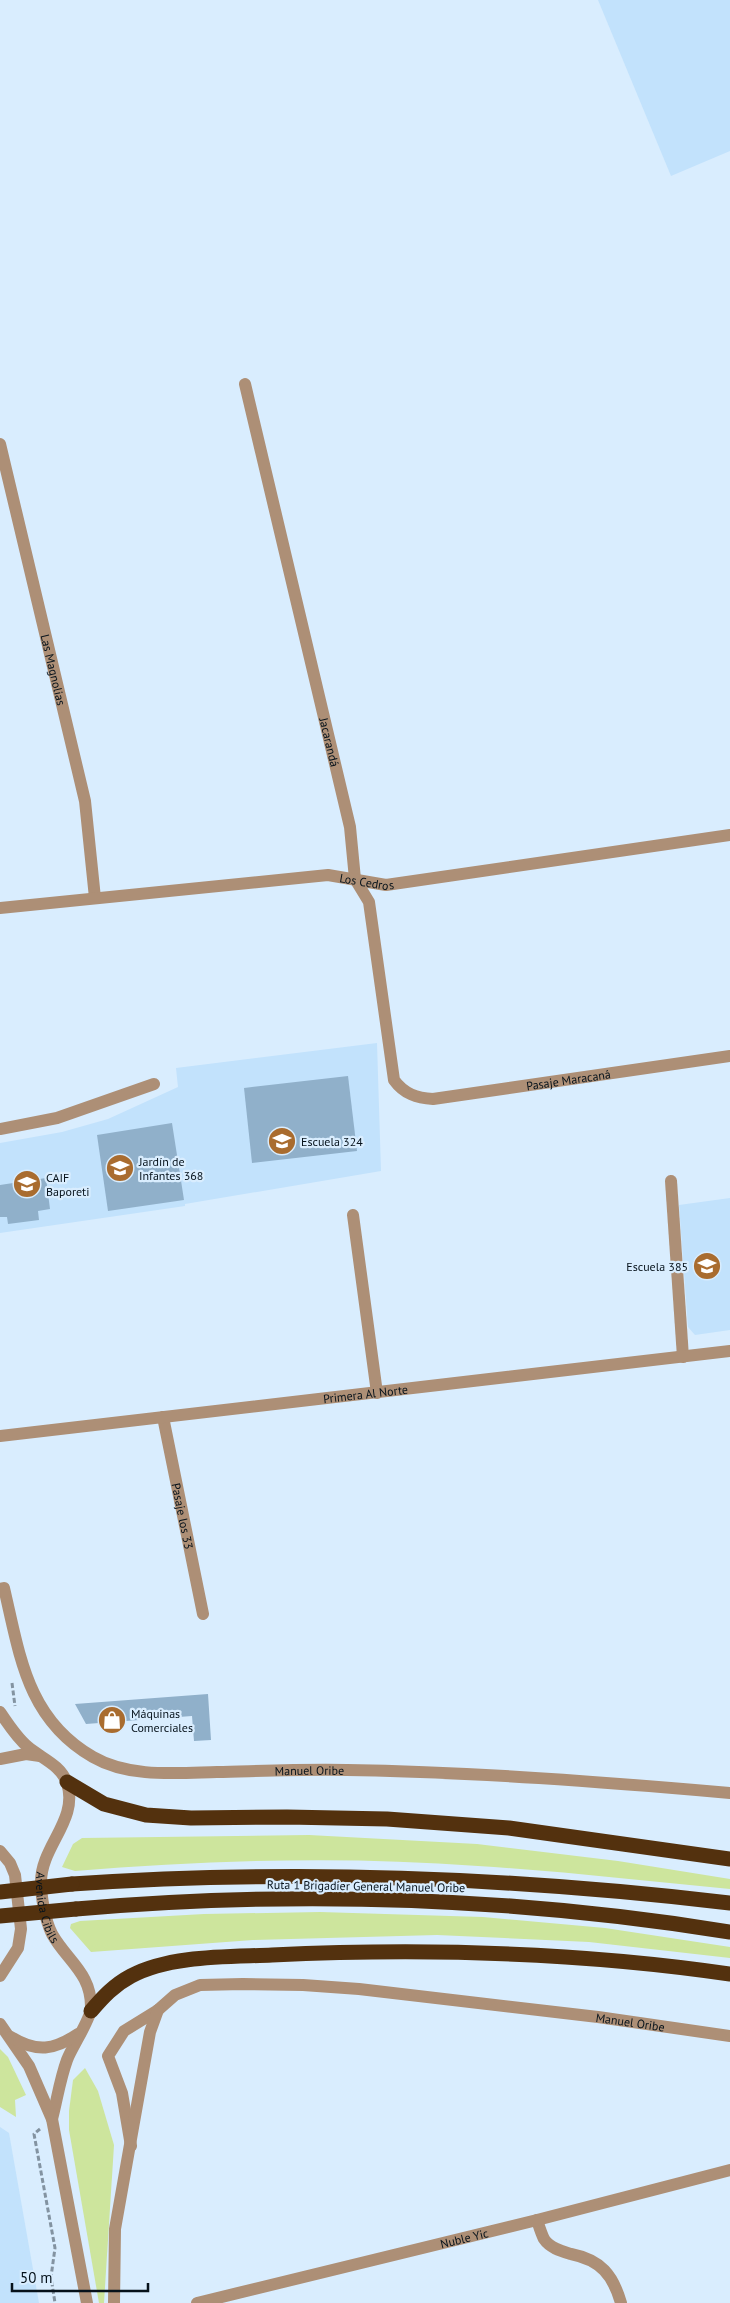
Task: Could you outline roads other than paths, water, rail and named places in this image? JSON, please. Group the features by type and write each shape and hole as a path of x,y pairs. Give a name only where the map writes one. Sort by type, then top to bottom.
{"highway":[{"path":"67,1782 104,1804 146,1815 191,1818 287,1817 387,1820 500,1828 611,1841 730,1859"},
{"name":"Ruta 1 Brigadier General Manuel Oribe","path":"0,1892 72,1884 216,1876 385,1876 512,1882 730,1903"},
{"name":"Ruta 1 Brigadier General Manuel Oribe","path":"0,1916 154,1902 274,1897 403,1900 528,1907 665,1921 730,1932"},
{"path":"91,2011 109,1991 131,1976 166,1964 221,1958 331,1952 505,1953 730,1974"}],"street":[{"name":"Jacarandá","path":"245,384 350,827 355,879 369,902 394,1080 408,1094"},
{"name":"Las Magnolias","path":"0,444 85,802 95,898"},
{"name":"Los Cedros","path":"0,908 328,875 386,886 730,835"},
{"name":"Pasaje Maracaná","path":"408,1094 420,1098 433,1099 730,1056"},
{"path":"0,1129 57,1118 154,1084"},
{"path":"671,1181 683,1357"},
{"path":"353,1215 377,1393"},
{"name":"Primera Al Norte","path":"0,1436 730,1351"},
{"name":"Pasaje los 33","path":"163,1417 203,1614"},
{"name":"Manuel Oribe","path":"0,1589 4,1588 17,1646 30,1688 44,1714 77,1747 95,1758 118,1766 138,1771 346,1770 546,1777 730,1793"},
{"path":"0,1712 21,1740 55,1766 67,1782"},
{"path":"0,1759 26,1754 42,1756"},
{"name":"Avenida Cibils","path":"67,1782 69,1801 66,1818 45,1856 41,1883 48,1925 60,1945 82,1973 88,1991 91,2011"},
{"path":"0,1851 10,1863 16,1875 21,1929 18,1948 0,1976"},
{"name":"Manuel Oribe","path":"131,2146 122,2093 108,2056 124,2031 158,2010 175,1995 200,1985 302,1985 359,1989 598,2017 730,2036"},
{"path":"114,2303 115,2228 150,2032 158,2010"},
{"path":"52,2119 67,2061 78,2034 86,2023 91,2011"},
{"path":"0,2024 29,2066 52,2119 87,2303"},
{"path":"9,2036 23,2045 36,2048 62,2044 78,2034"},
{"name":"Nuble Yic","path":"196,2303 537,2220 730,2170"},
{"path":"537,2220 544,2238 553,2247 585,2257 604,2269 611,2277 621,2303"}],"place":[{"name":"Escuela 324","path":"282,1141"},
{"name":"Jardín de Infantes 368","path":"120,1168"},
{"name":"CAIF Baporeti","path":"27,1184"},
{"name":"Escuela 385","path":"707,1266"},
{"name":"Máquinas Comerciales","path":"112,1720"}]}
